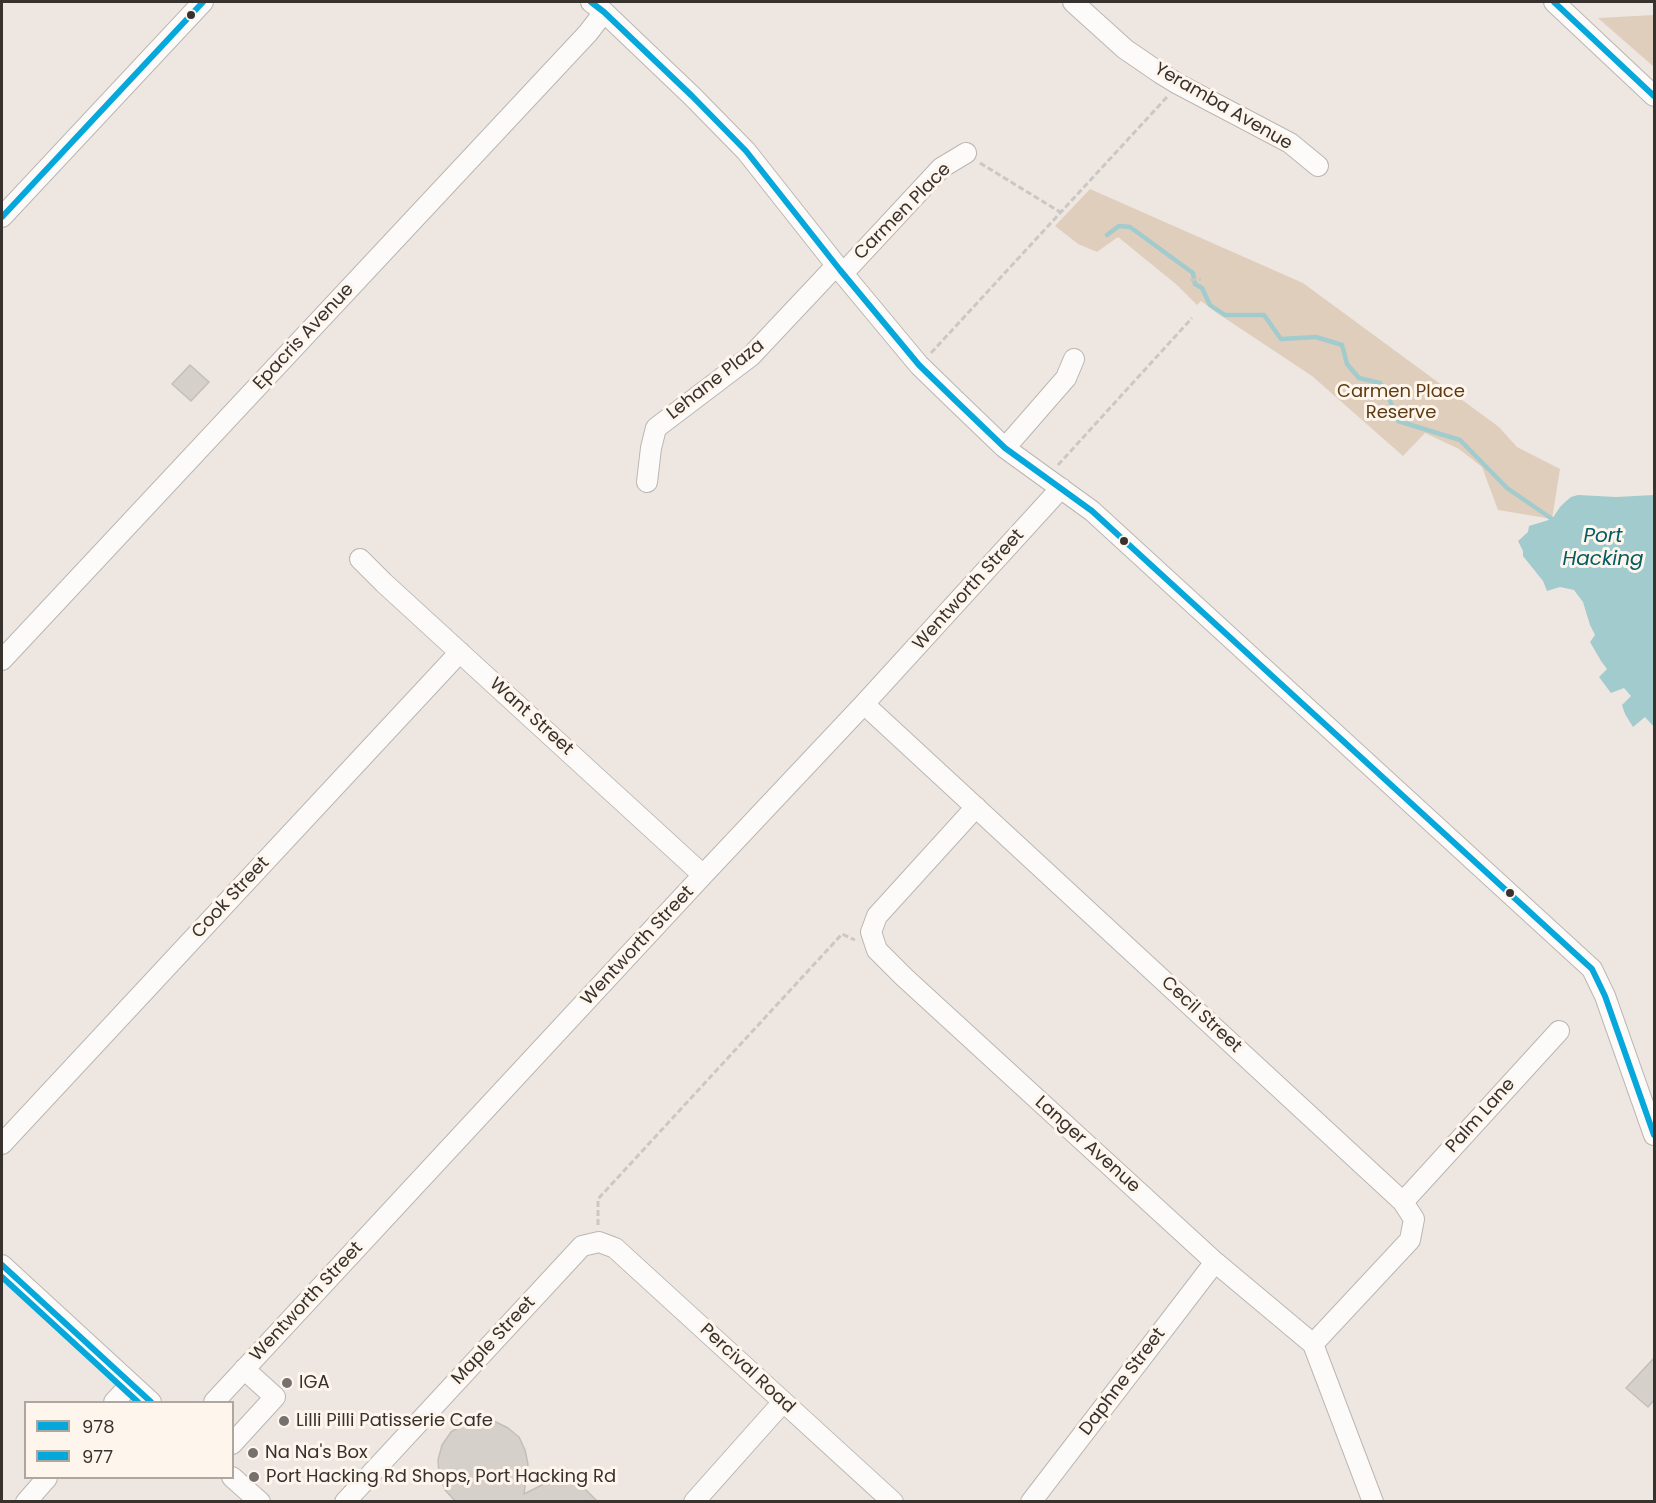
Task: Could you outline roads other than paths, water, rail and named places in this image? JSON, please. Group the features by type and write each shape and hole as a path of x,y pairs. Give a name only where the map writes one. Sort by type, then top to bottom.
{"street":[{"path":"2,217 203,2"},
{"name":"Yeramba Avenue","path":"1073,2 1125,49 1178,84 1290,143 1318,166"},
{"path":"1554,2 1654,96"},
{"path":"597,7 692,96 746,152 919,365 1005,448 1092,511 1592,969 1605,996 1654,1135"},
{"name":"Epacris Avenue","path":"2,660 588,33 597,7"},
{"name":"Carmen Place","path":"840,270 849,267 941,168 966,153"},
{"name":"Lehane Plaza","path":"647,482 656,428 751,357 831,271 840,270"},
{"path":"1005,448 1066,378 1074,359"},
{"name":"Wentworth Street","path":"214,1401 864,704 1054,483"},
{"name":"Want Street","path":"360,559 703,875"},
{"name":"Cook Street","path":"2,1144 460,652"},
{"name":"Cecil Street","path":"864,704 1403,1202 1414,1219 1410,1240 1313,1344"},
{"name":"Langer Avenue","path":"976,807 877,916 871,932 877,950 1215,1262 1313,1344 1373,1502"},
{"name":"Palm Lane","path":"1403,1202 1558,1031"},
{"name":"Percival Road","path":"598,1242 615,1248 893,1502"},
{"name":"Maple Street","path":"345,1502 582,1246 598,1242"},
{"name":"Daphne Street","path":"1031,1502 1215,1262"},
{"path":"2,1265 150,1401"},
{"path":"234,1442 275,1397 244,1369"},
{"path":"115,1401 131,1384"},
{"path":"694,1502 783,1402"},
{"path":"26,1502 46,1479"},
{"path":"234,1479 260,1502"}],"water":[{"name":"Port Hacking","path":"1578,495 1616,497 1654,495 1654,727 1645,717 1633,727 1622,705 1631,696 1624,688 1611,693 1599,677 1607,669 1590,642 1595,635 1583,602 1574,590 1560,587 1547,591 1543,581 1523,556 1518,541 1528,532 1529,526 1552,519 1565,502"}],"waterway":[{"path":"1107,235 1119,226 1130,227 1193,273 1195,284 1202,288 1210,305 1225,315 1264,315 1281,339 1316,337 1342,345 1347,364 1359,378 1380,383 1387,393 1398,421 1460,440 1507,488 1552,519"}],"place":[{"name":"IGA","path":"287,1383"},
{"name":"Lilli Pilli Patisserie Cafe","path":"284,1421"},
{"name":"Na Na's Box","path":"253,1453"},
{"name":"Port Hacking Rd Shops, Port Hacking Rd","path":"254,1477"}],"park label":[{"name":"Carmen Place Reserve","path":"1401,402"}]}
